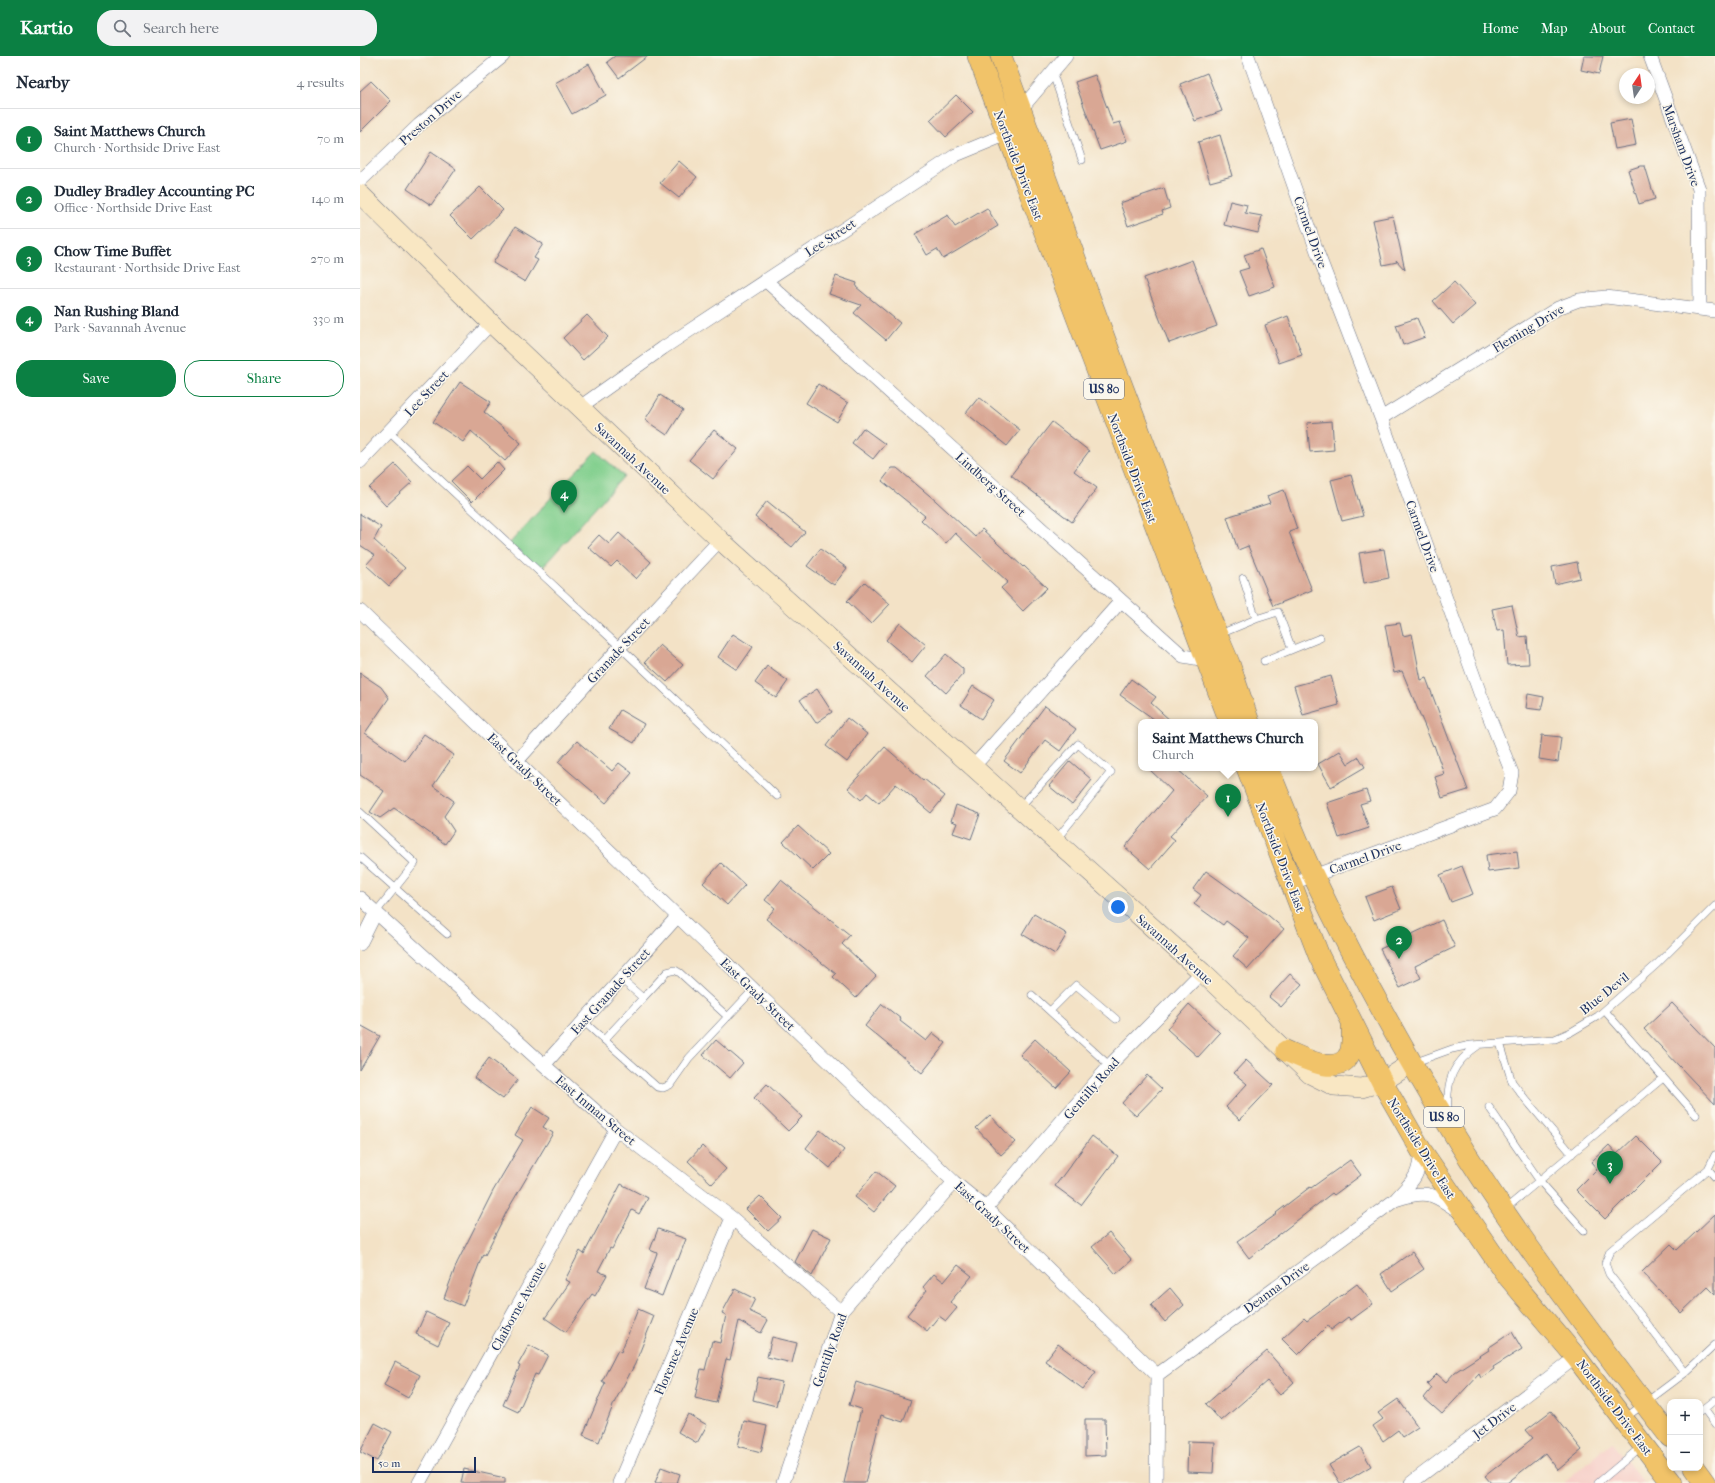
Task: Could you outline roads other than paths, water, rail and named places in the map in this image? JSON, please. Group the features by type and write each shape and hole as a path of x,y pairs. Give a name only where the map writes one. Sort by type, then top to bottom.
{"main road":[{"name":"Northside Drive East","path":"978,56 1229,719"},
{"name":"Northside Drive East","path":"1001,56 1118,375 1248,719"},
{"name":"Northside Drive East","path":"1248,771 1319,956 1352,1025 1420,1150 1506,1274 1576,1357 1672,1483"},
{"name":"Northside Drive East","path":"1269,771 1313,876 1386,1018 1449,1126 1503,1210 1595,1339 1669,1435"},
{"path":"1286,1051 1326,1065 1336,1065 1346,1059 1350,1052 1352,1025"},
{"path":"1696,1471 1705,1483"}],"street":[{"name":"Preston Drive","path":"360,181 419,125 503,56"},
{"path":"1007,134 1021,109 1066,56"},
{"name":"Carmel Drive","path":"1248,56 1318,254 1380,418 1481,696 1512,773 1509,791 1495,810 1291,883"},
{"name":"Marsham Drive","path":"1650,56 1699,189 1700,308"},
{"name":"Lee Street","path":"580,407 663,348 956,155 1007,134"},
{"name":"Savannah Avenue","path":"360,194 491,323 720,540 1202,972 1310,1074 1334,1086 1362,1088 1382,1082 1412,1063"},
{"name":"Lindberg Street","path":"766,280 1183,656 1228,663"},
{"name":"Fleming Drive","path":"1380,418 1558,308 1579,300 1606,297 1715,311"},
{"name":"Lee Street","path":"360,462 491,323"},
{"name":"Granade Street","path":"517,761 620,647 720,540"},
{"path":"973,767 1121,601"},
{"name":"East Grady Street","path":"360,611 954,1182 986,1208 1157,1375"},
{"name":"East Inman Street","path":"360,898 616,1129 732,1218 841,1312"},
{"path":"360,944 376,912"},
{"name":"East Granade Street","path":"544,1065 677,917"},
{"name":"Gentilly Road","path":"986,1208 1110,1066 1202,972"},
{"name":"Claiborne Avenue","path":"419,1483 616,1129"},
{"name":"Deanna Drive","path":"1157,1375 1395,1200 1415,1178 1420,1167 1420,1150"},
{"name":"Gentilly Road","path":"783,1483 841,1312 954,1182"},
{"name":"Deanna Drive","path":"1395,1200 1411,1195 1429,1193 1465,1216"},
{"name":"Florence Avenue","path":"619,1483 732,1218"},
{"name":"Jet Drive","path":"1411,1483 1576,1357"},
{"path":"1156,1483 1157,1375"}],"lane":[{"path":"1052,71 1082,160"},
{"path":"389,432 620,647 777,796"},
{"path":"1243,578 1256,619"},
{"path":"1216,636 1256,619 1278,612 1292,649"},
{"path":"1264,661 1320,638"},
{"path":"1019,808 1078,744 1111,772 1055,841"},
{"path":"360,812 415,863 376,912"},
{"path":"360,857 394,889 447,934"},
{"name":"Blue Devil","path":"1412,1063 1452,1049 1481,1044 1555,1039 1571,1032 1605,1011 1657,964 1715,906"},
{"path":"604,1040 667,972 675,970 728,1017"},
{"path":"621,979 643,998"},
{"path":"1050,1011 1076,985 1116,1019"},
{"path":"583,1021 657,1087 663,1088 670,1086 689,1058 753,990"},
{"path":"1032,995 1110,1066"},
{"path":"1605,1011 1696,1115"},
{"path":"1500,1043 1512,1082 1572,1154"},
{"path":"1449,1126 1447,1095 1454,1070 1466,1053 1481,1044"},
{"path":"1503,1210 1663,1078"},
{"path":"1489,1107 1539,1180 1584,1231"},
{"path":"1685,1373 1608,1274 1605,1264 1610,1251 1708,1169 1715,1155"},
{"path":"1708,1169 1715,1176"},
{"path":"1624,1419 1685,1373 1715,1345"},
{"path":"1703,1409 1715,1400"},
{"path":"1703,1411 1715,1424"},
{"path":"1599,1483 1644,1445"}],"place":[{"name":"Nan Rushing Bland","path":"564,513"},
{"name":"Saint Matthews Church","path":"1228,817"},
{"name":"Dudley Bradley Accounting PC","path":"1399,959"},
{"name":"Chow Time Buffet","path":"1610,1184"}]}
